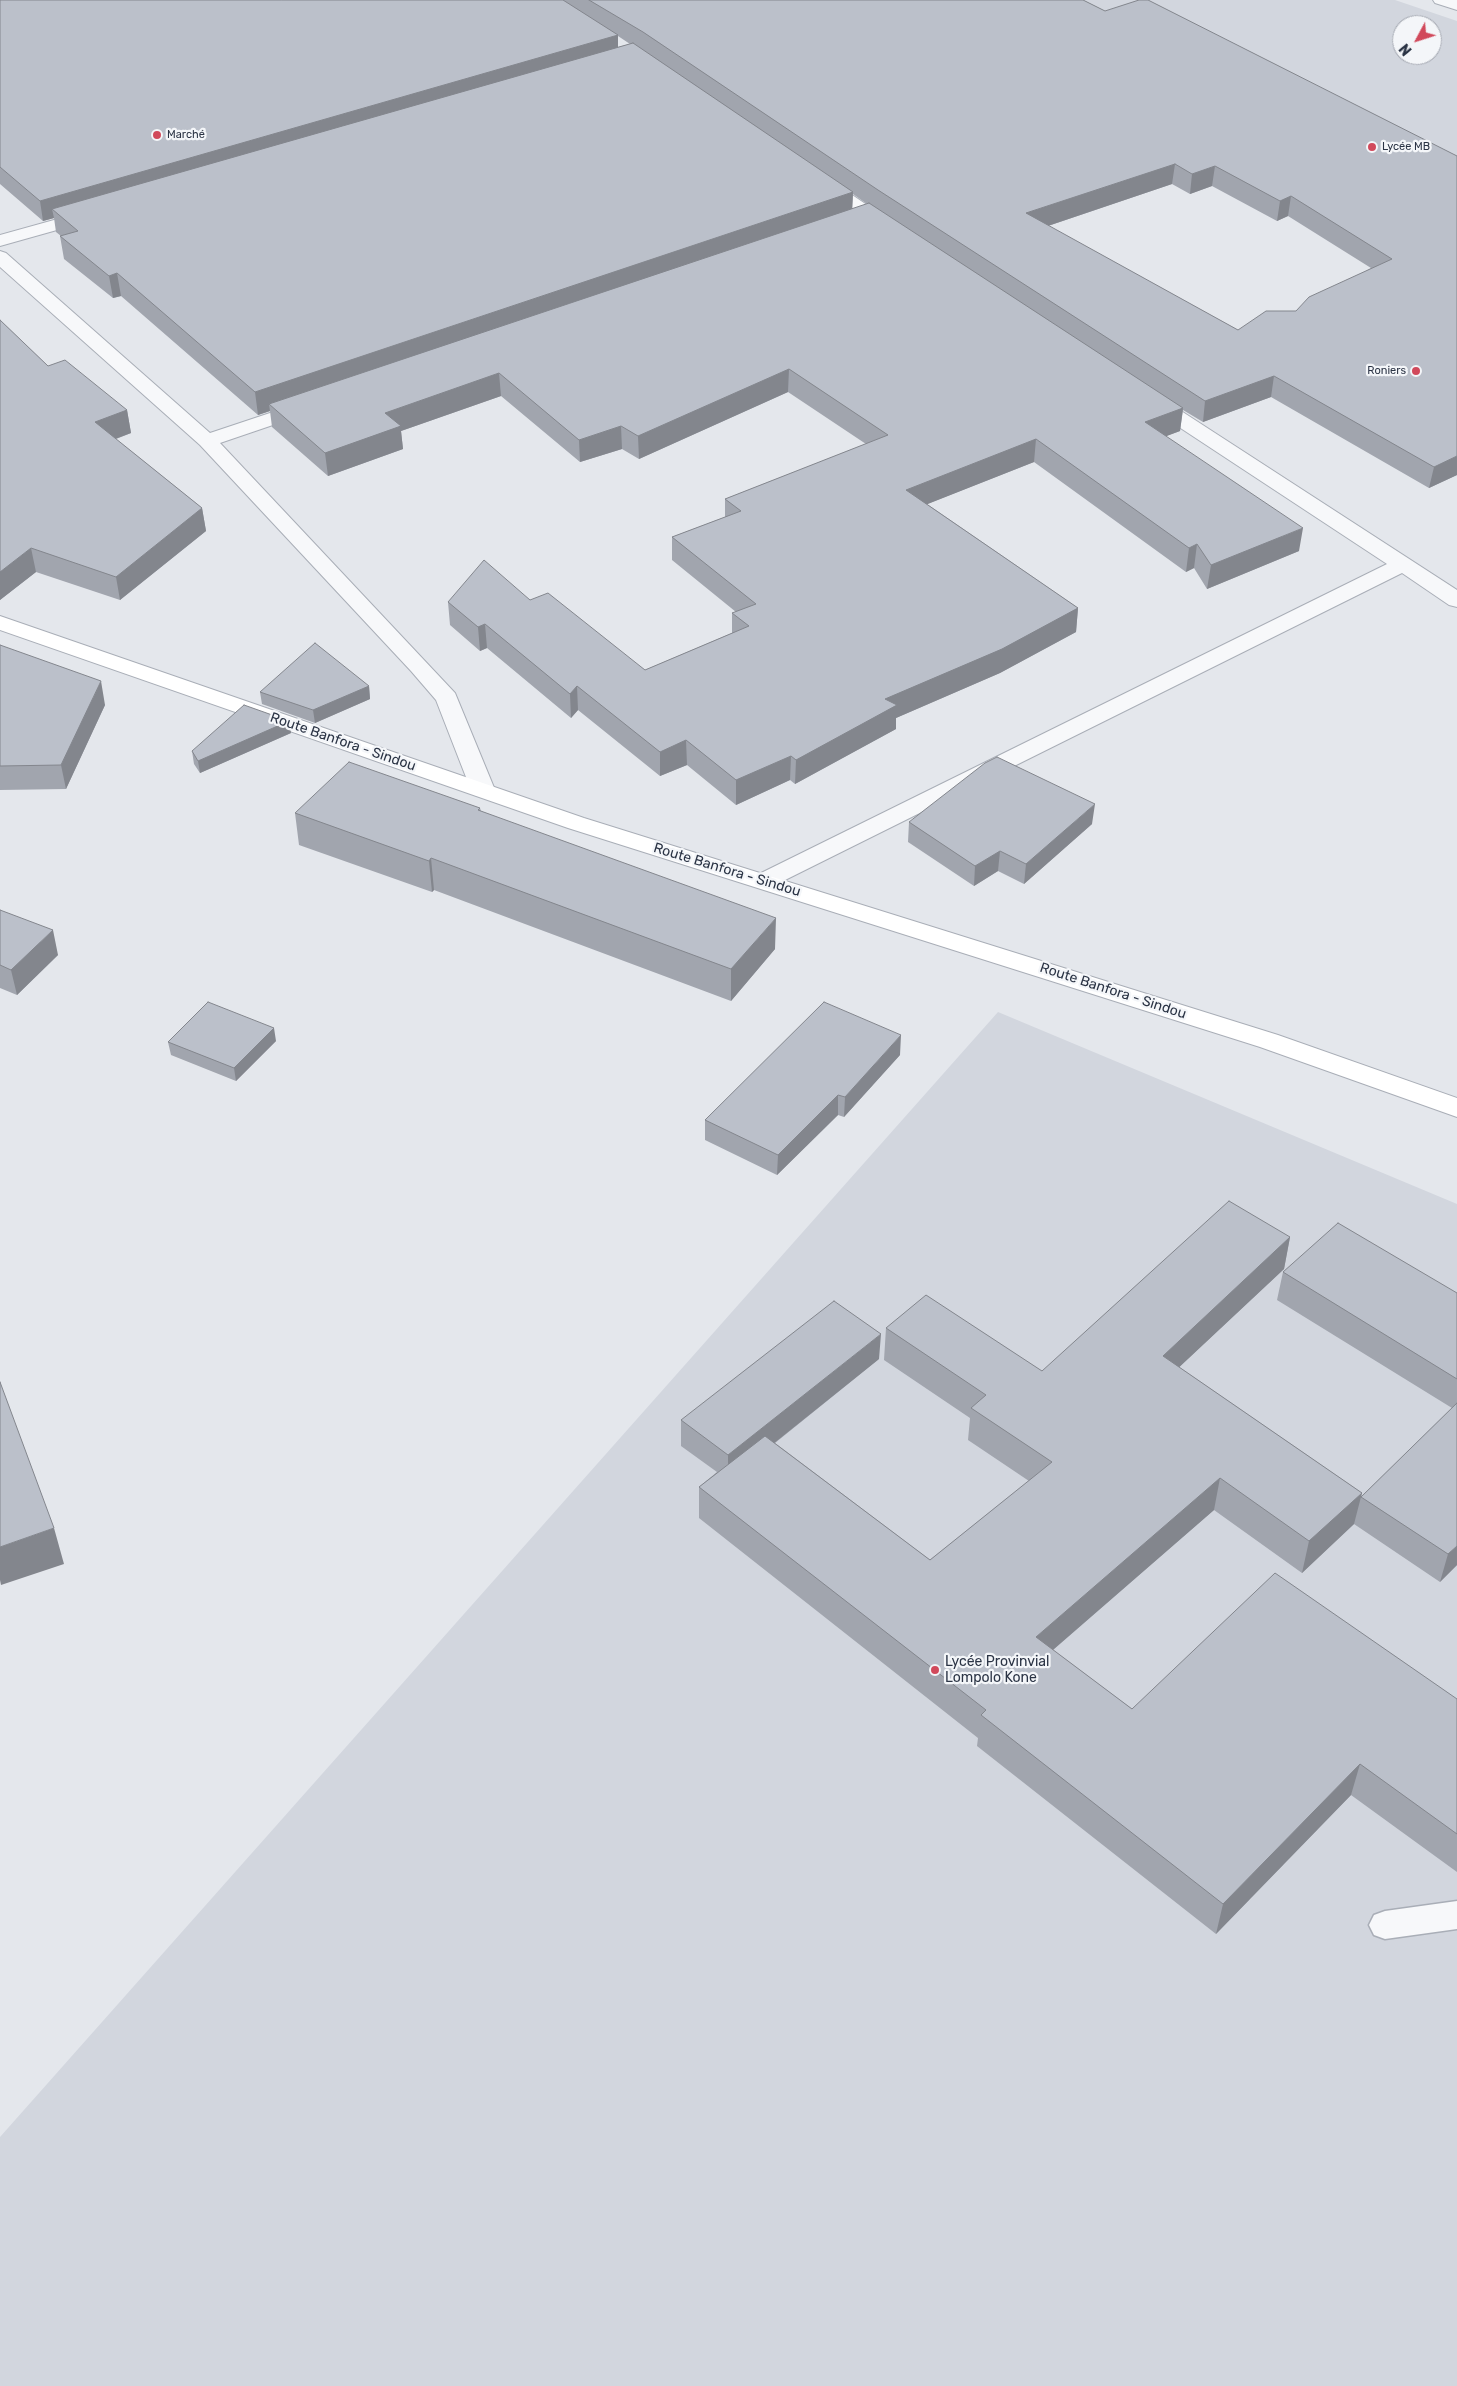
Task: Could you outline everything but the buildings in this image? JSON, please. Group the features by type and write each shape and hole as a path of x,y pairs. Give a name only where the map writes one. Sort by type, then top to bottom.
{"main road":[{"name":"Route Banfora - Sindou","path":"0,623 676,856 764,881 1269,1041 1457,1108"}],"street":[{"path":"1441,0 1457,5"},
{"path":"806,172 904,238"},
{"path":"0,241 104,211"},
{"path":"852,222 870,216"},
{"path":"0,257 207,441 447,698 483,790"},
{"path":"1136,390 1457,600"},
{"path":"207,441 328,399"},
{"path":"764,881 1402,565"}],"lane":[{"path":"1385,1925 1457,1915"}],"shaded area":[{"name":"Lycée MB","path":"1017,0 1395,0 1439,15 1392,15 1392,65 1442,65 1442,16 1457,21 1457,239"},
{"name":"Lycée Provinvial Lompolo Kone","path":"998,1012 1457,1204 1457,2386 0,2386 0,2137"}],"place":[{"name":"Marché","path":"157,135"},
{"name":"Lycée MB","path":"1372,147"},
{"name":"Roniers","path":"1416,371"},
{"name":"Lycée Provinvial Lompolo Kone","path":"935,1670"}]}
